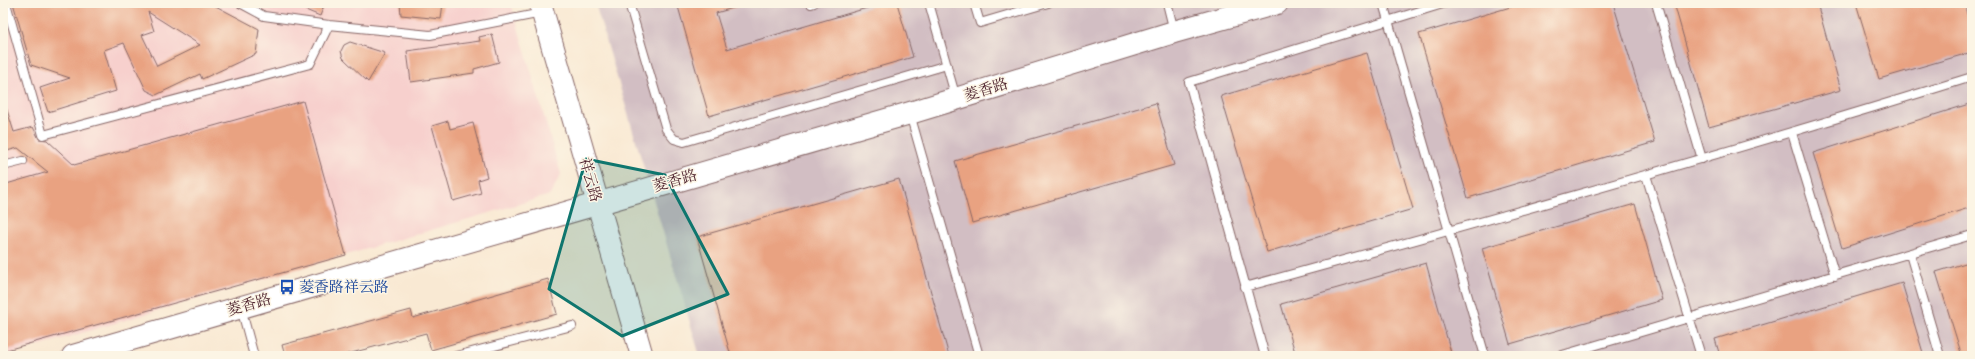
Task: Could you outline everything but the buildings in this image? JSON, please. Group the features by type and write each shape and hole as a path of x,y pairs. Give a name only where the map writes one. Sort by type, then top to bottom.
{"street":[{"name":"菱香路","path":"73,356 910,113 1174,32 1277,3"},
{"name":"祥云路","path":"541,8 642,356"}],"lane":[{"path":"6,3 43,135 310,64 329,25"},
{"path":"240,3 264,16 329,25 430,35 541,8"},
{"path":"629,3 666,129 674,138 684,142 947,64"},
{"path":"929,3 956,99"},
{"path":"974,3 980,23 1048,3"},
{"path":"1167,3 1174,32"},
{"path":"1383,3 1485,356"},
{"path":"1265,356 1189,82 1446,3"},
{"path":"1656,3 1702,159"},
{"path":"1245,287 1702,159 1792,133 1972,77"},
{"path":"910,113 979,356"},
{"path":"1792,133 1835,276"},
{"path":"3,166 23,161"},
{"path":"1646,175 1701,356"},
{"path":"1559,356 1972,235"},
{"path":"1910,254 1940,356"},
{"path":"240,308 254,356"},
{"path":"456,356 572,326"}],"highlighted area":[{"path":"586,159 665,175 728,294 622,336 549,289"}],"shaded area":[{"path":"3,3 511,3 561,174 550,195 3,356"},
{"path":"595,3 1972,3 1972,356 700,356"}],"place":[{"name":"菱香路祥云路","path":"287,287"}]}
